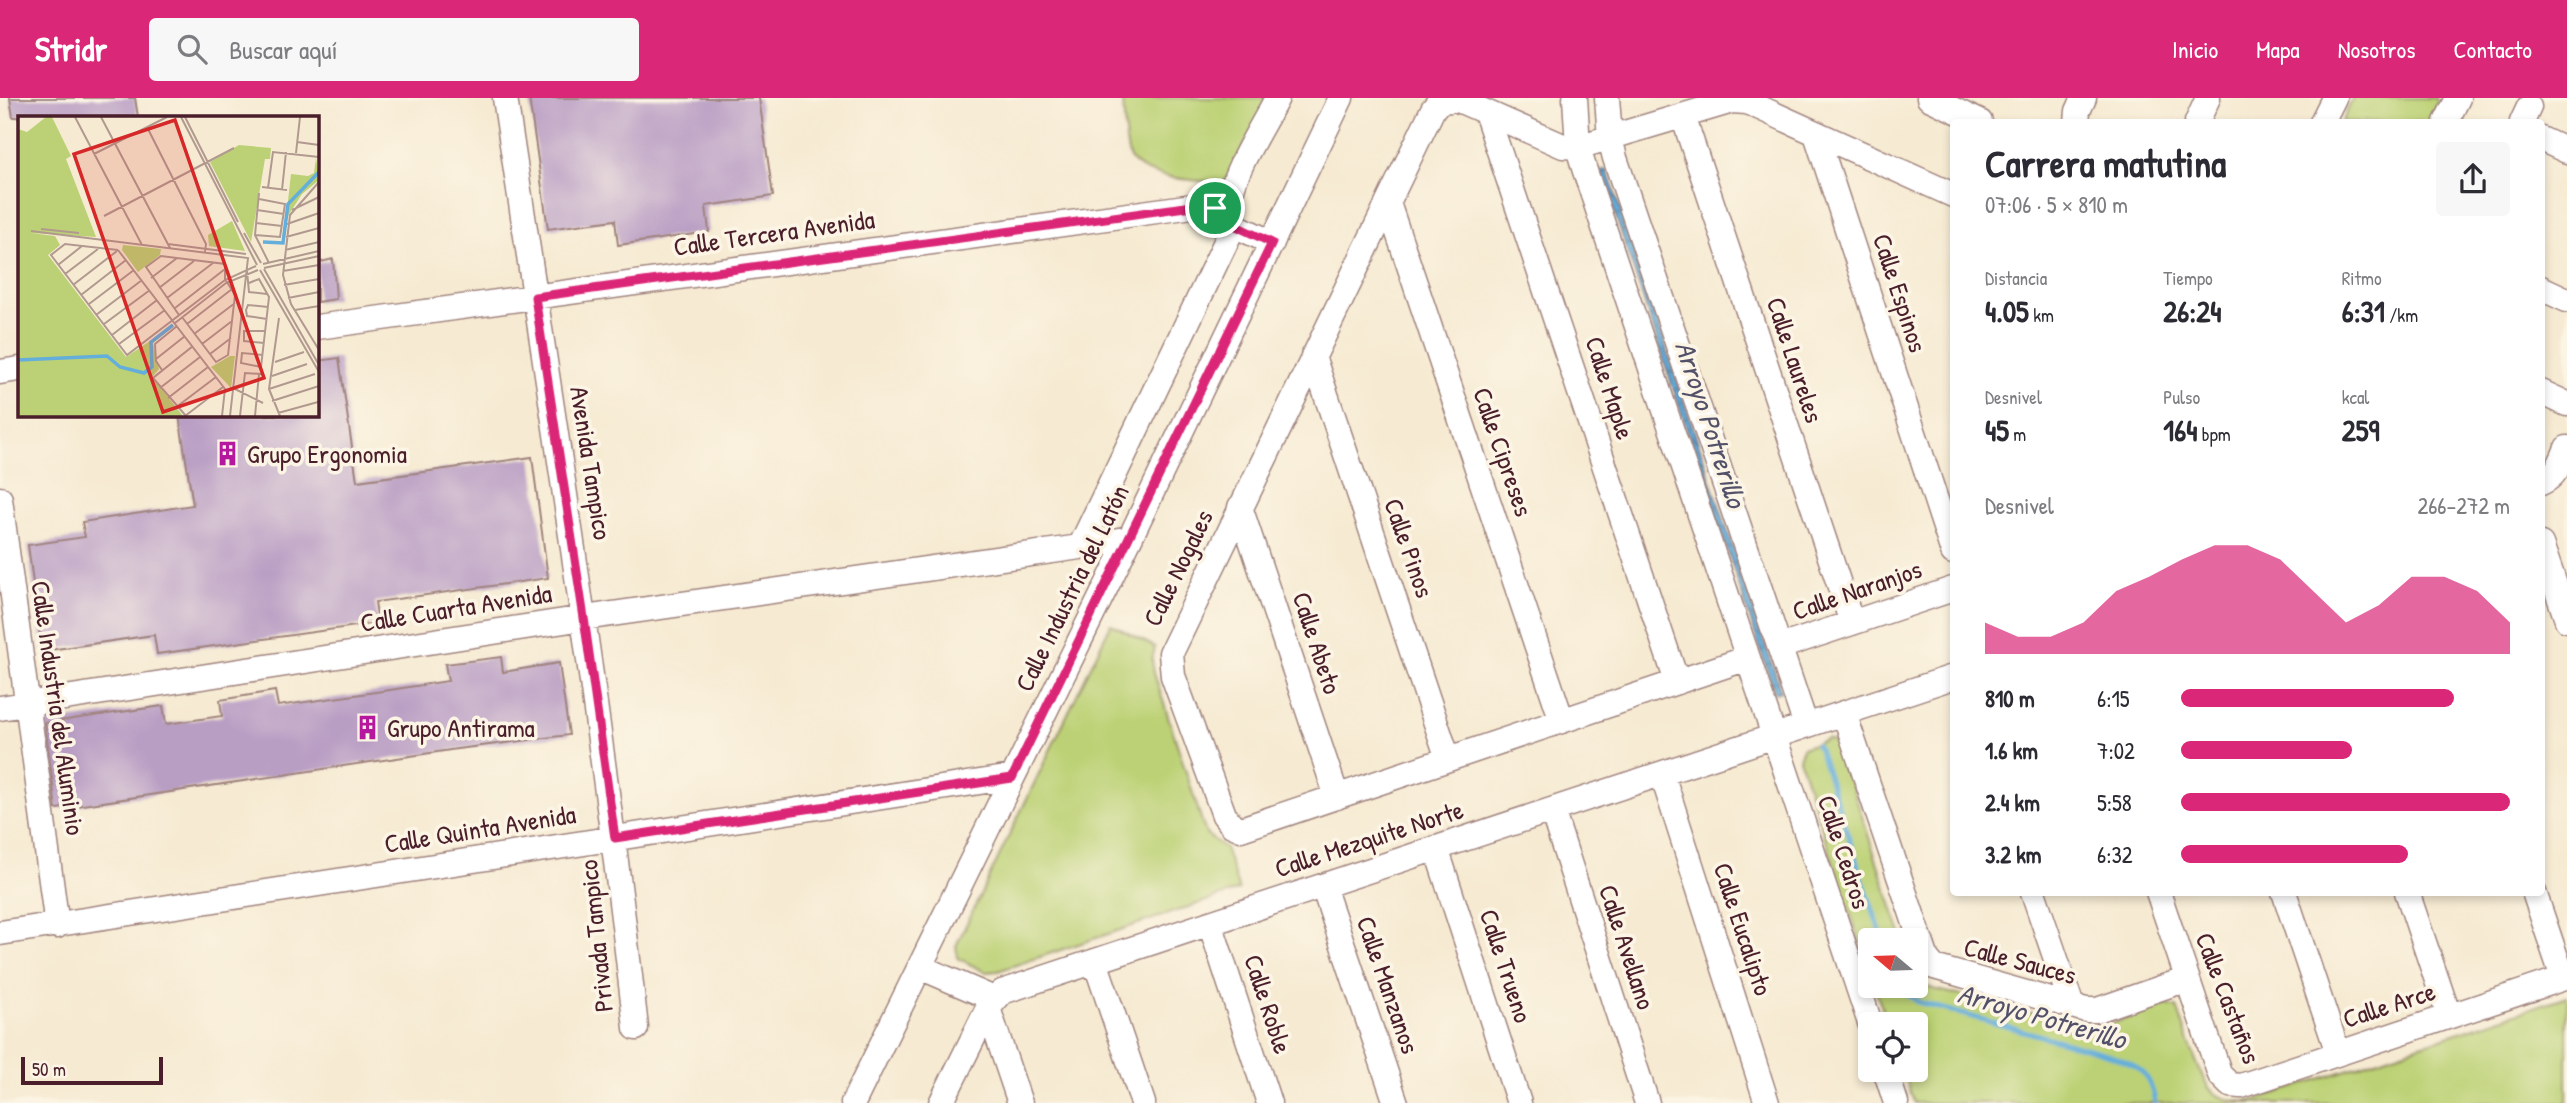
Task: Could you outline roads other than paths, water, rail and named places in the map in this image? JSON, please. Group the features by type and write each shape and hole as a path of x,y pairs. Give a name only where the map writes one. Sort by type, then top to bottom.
{"street":[{"name":"Avenida Tampico","path":"505,98 615,838"},
{"path":"1234,225 1230,205 1232,191 1241,167 1278,98"},
{"name":"Calle Industria del Latón","path":"853,1103 1130,538 1341,98"},
{"name":"Calle Cedros","path":"1575,98 1578,147 1866,1012"},
{"path":"1607,98 1610,138 1619,172 1806,726"},
{"path":"1928,98 1974,119"},
{"path":"2077,119 2084,98"},
{"path":"2198,119 2208,98"},
{"path":"2324,119 2334,98"},
{"path":"2448,119 2458,98"},
{"name":"Calle Nogales","path":"1578,147 1563,146 1455,99 1439,102 1433,109 1173,645 1173,676 1224,815 1232,825 1241,829 1748,658"},
{"path":"1578,147 1732,101 1747,102 1950,194"},
{"name":"Calle Maple","path":"1486,112 1676,682"},
{"name":"Calle Laureles","path":"1683,116 1852,623"},
{"name":"Calle Espinos","path":"1816,134 1950,543"},
{"path":"2545,141 2567,150"},
{"name":"Calle Cipreses","path":"1388,203 1562,721"},
{"name":"Calle Tercera Avenida","path":"318,327 1200,205 1215,208 1234,225 1272,243"},
{"name":"Calle Industria del Latón","path":"1080,547 1234,225"},
{"path":"2545,290 2567,300"},
{"name":"Calle Pinos","path":"1313,356 1448,759"},
{"path":"0,372 18,369"},
{"path":"2558,400 2567,379"},
{"path":"2551,485 2567,448"},
{"name":"Calle Industria del Aluminio","path":"0,499 57,926"},
{"name":"Calle Abeto","path":"1240,507 1337,797"},
{"name":"Calle Cuarta Avenida","path":"0,708 584,618 1130,538"},
{"path":"2545,556 2567,620"},
{"name":"Calle Naranjos","path":"1780,648 1950,590"},
{"name":"Calle Mezquite Norte","path":"991,1004 1002,992 1950,678"},
{"name":"Calle Sauces","path":"1844,713 1930,964 1938,969 2072,1006 2096,1010 2187,979"},
{"name":"Calle Eucalipto","path":"1662,774 1767,1103"},
{"name":"Calle Quinta Avenida","path":"0,933 1012,778"},
{"name":"Calle Avellano","path":"1552,810 1647,1103"},
{"name":"Privada Tampico","path":"615,838 636,1028"},
{"name":"Calle Trueno","path":"1436,848 1519,1103"},
{"name":"Calle Manzanos","path":"1323,886 1396,1103"},
{"path":"2034,896 2072,1006"},
{"name":"Calle Castaños","path":"2159,896 2220,1075 2230,1085"},
{"path":"2285,896 2338,1053"},
{"path":"2408,896 2449,1016"},
{"path":"2535,896 2565,977"},
{"name":"Calle Roble","path":"1210,923 1269,1103"},
{"path":"1095,961 1143,1103"},
{"path":"920,967 991,1004 1020,1103"},
{"name":"Calle Arce","path":"2230,1085 2241,1086 2565,977"},
{"path":"941,1103 991,1004"},
{"path":"1889,1082 1896,1103"}],"water":[{"path":"1607,170 1781,691 1775,693 1601,172"}],"waterway":[{"name":"Arroyo Potrerillo","path":"1816,745 1879,928"},
{"name":"Arroyo Potrerillo","path":"1913,998 1918,1002 2107,1054 2126,1062 2146,1076 2155,1103"}],"place":[{"name":"Grupo Ergonomia","path":"227,454"},
{"name":"Grupo Antirama","path":"367,728"}]}
